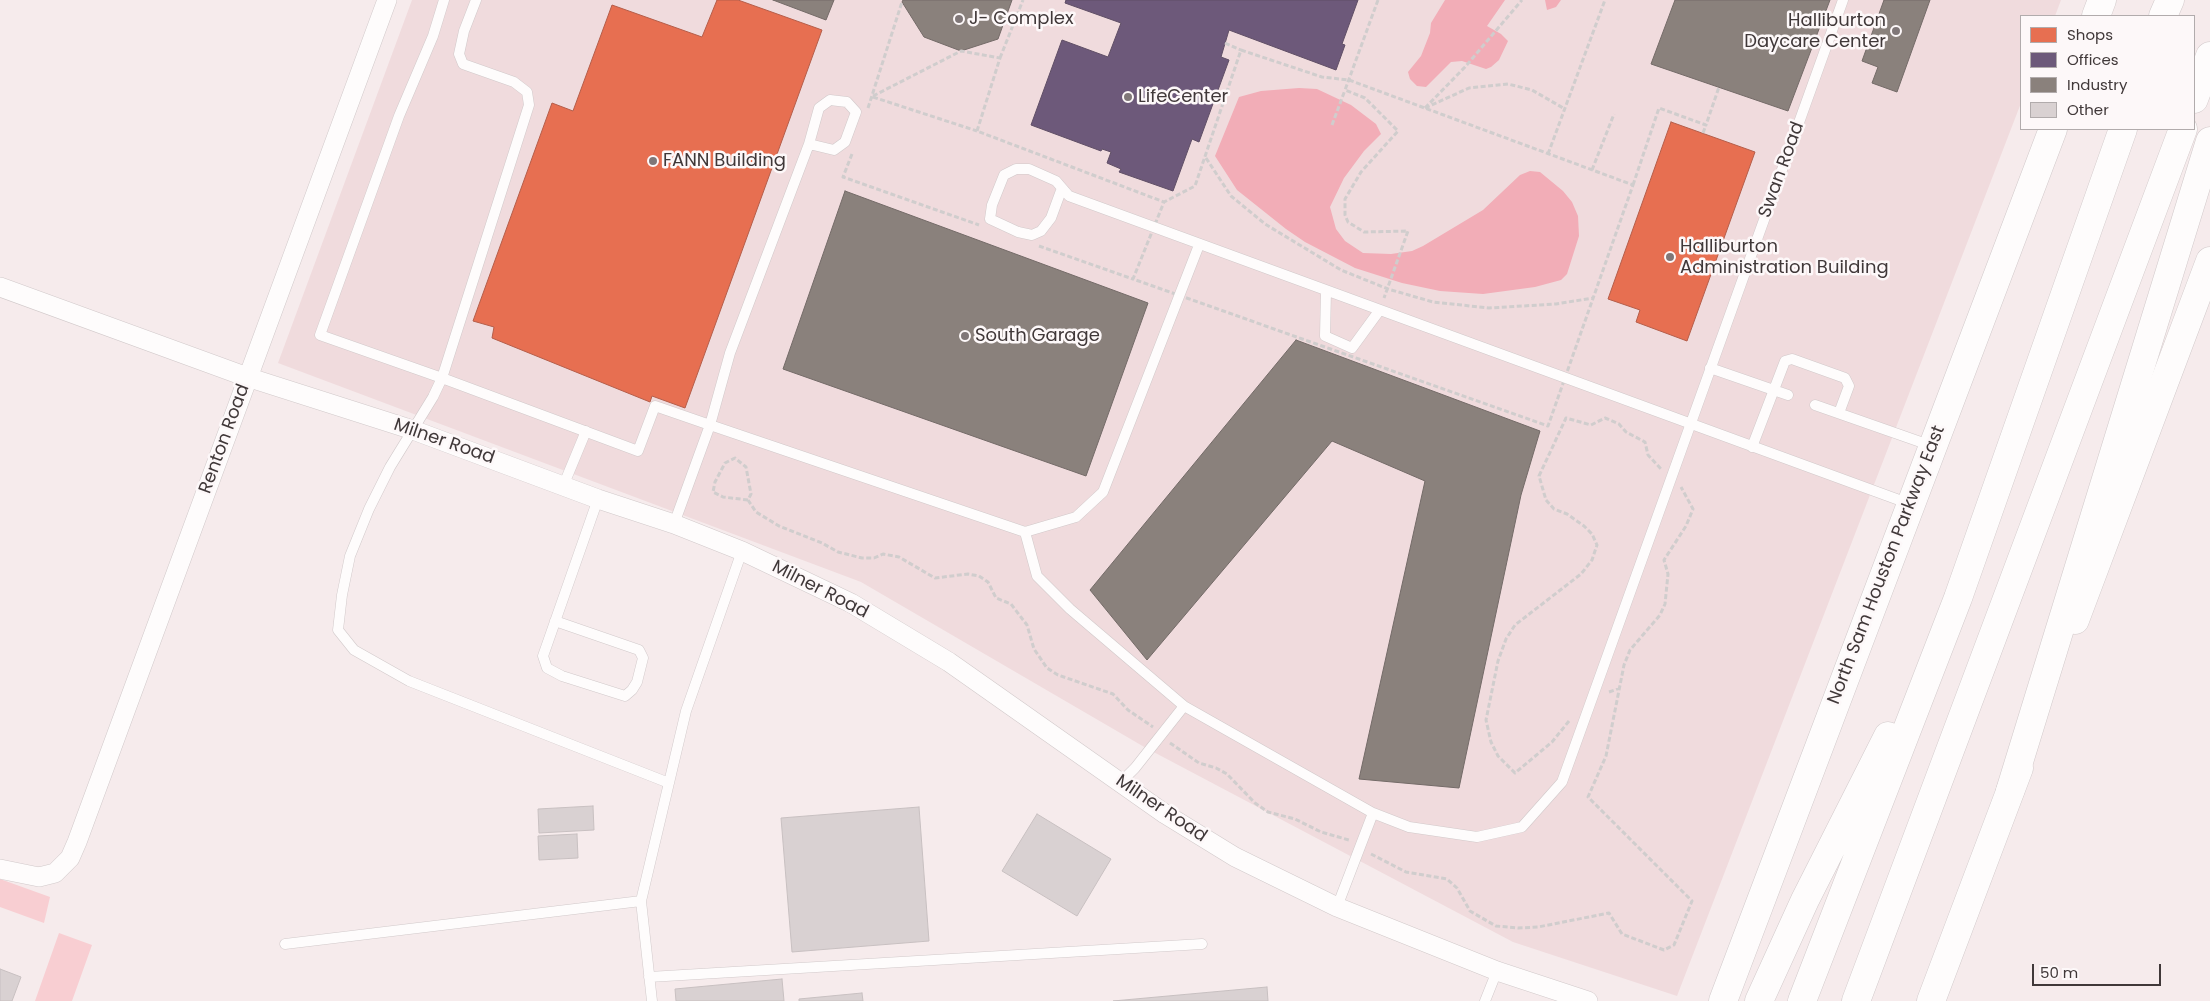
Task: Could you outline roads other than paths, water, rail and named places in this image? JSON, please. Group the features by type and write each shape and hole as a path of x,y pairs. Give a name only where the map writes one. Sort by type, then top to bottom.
{"main road":[{"path":"2096,15 2102,0"},
{"path":"2164,15 2170,0"},
{"path":"2195,96 2210,56"},
{"name":"North Sam Houston Parkway East","path":"1723,1001 2053,130"},
{"path":"1802,1001 1958,598 2123,130"},
{"path":"1856,1001 2183,130"},
{"path":"2010,792 2210,141"},
{"path":"1931,1001 2210,261"},
{"path":"1759,1001 1805,900 1958,598"}],"street":[{"name":"Renton Road","path":"0,869 39,877 54,874 70,858 78,842 387,0"},
{"name":"Milner Road","path":"0,287 248,377 413,430 564,484 598,499 674,524 742,552 851,604 949,662 1164,814 1235,857 1337,907 1497,971 1588,1001"}],"lane":[{"path":"444,0 433,36 392,134 320,335 638,451 655,406 1025,532 1076,517 1103,492 1199,244"},
{"path":"476,0 464,31 459,54 463,64 514,82 527,92 529,105 442,378 434,397 390,467 350,556 342,595 338,630 354,650 410,681 669,783"},
{"name":"Swan Road","path":"1025,532 1037,576 1070,609 1184,706 1373,814 1409,827 1477,837 1522,827 1562,782 1843,0"},
{"path":"674,524 710,425 730,353 809,144 819,108 830,100 847,102 856,112 846,142 834,150 809,144"},
{"path":"1062,188 1051,218 1041,231 1032,235 1018,232 990,219 992,205 1004,175 1016,169 1029,169 1041,173 1056,182 1062,188 1069,196 1689,425 1910,504"},
{"path":"1326,291 1325,336 1352,348 1379,311"},
{"path":"1752,447 1785,361 1792,359 1845,378 1849,386 1839,413"},
{"path":"1710,368 1788,395"},
{"path":"1816,405 1932,446"},
{"path":"564,484 586,431"},
{"path":"555,621 639,650 643,658 637,682 632,690 625,696 562,676 547,668 543,656 555,621 598,499"},
{"path":"652,1001 641,901 686,711 742,552"},
{"path":"1120,783 1184,706"},
{"path":"1337,907 1373,814"},
{"path":"285,944 641,901"},
{"path":"649,977 1202,944"},
{"path":"1485,1001 1497,971"}],"place":[{"name":"J- Complex","path":"959,19"},
{"name":"Halliburton Daycare Center","path":"1896,31"},
{"name":"LifeCenter","path":"1128,97"},
{"name":"FANN Building","path":"653,161"},
{"name":"Halliburton Administration Building","path":"1670,257"},
{"name":"South Garage","path":"965,336"}]}
